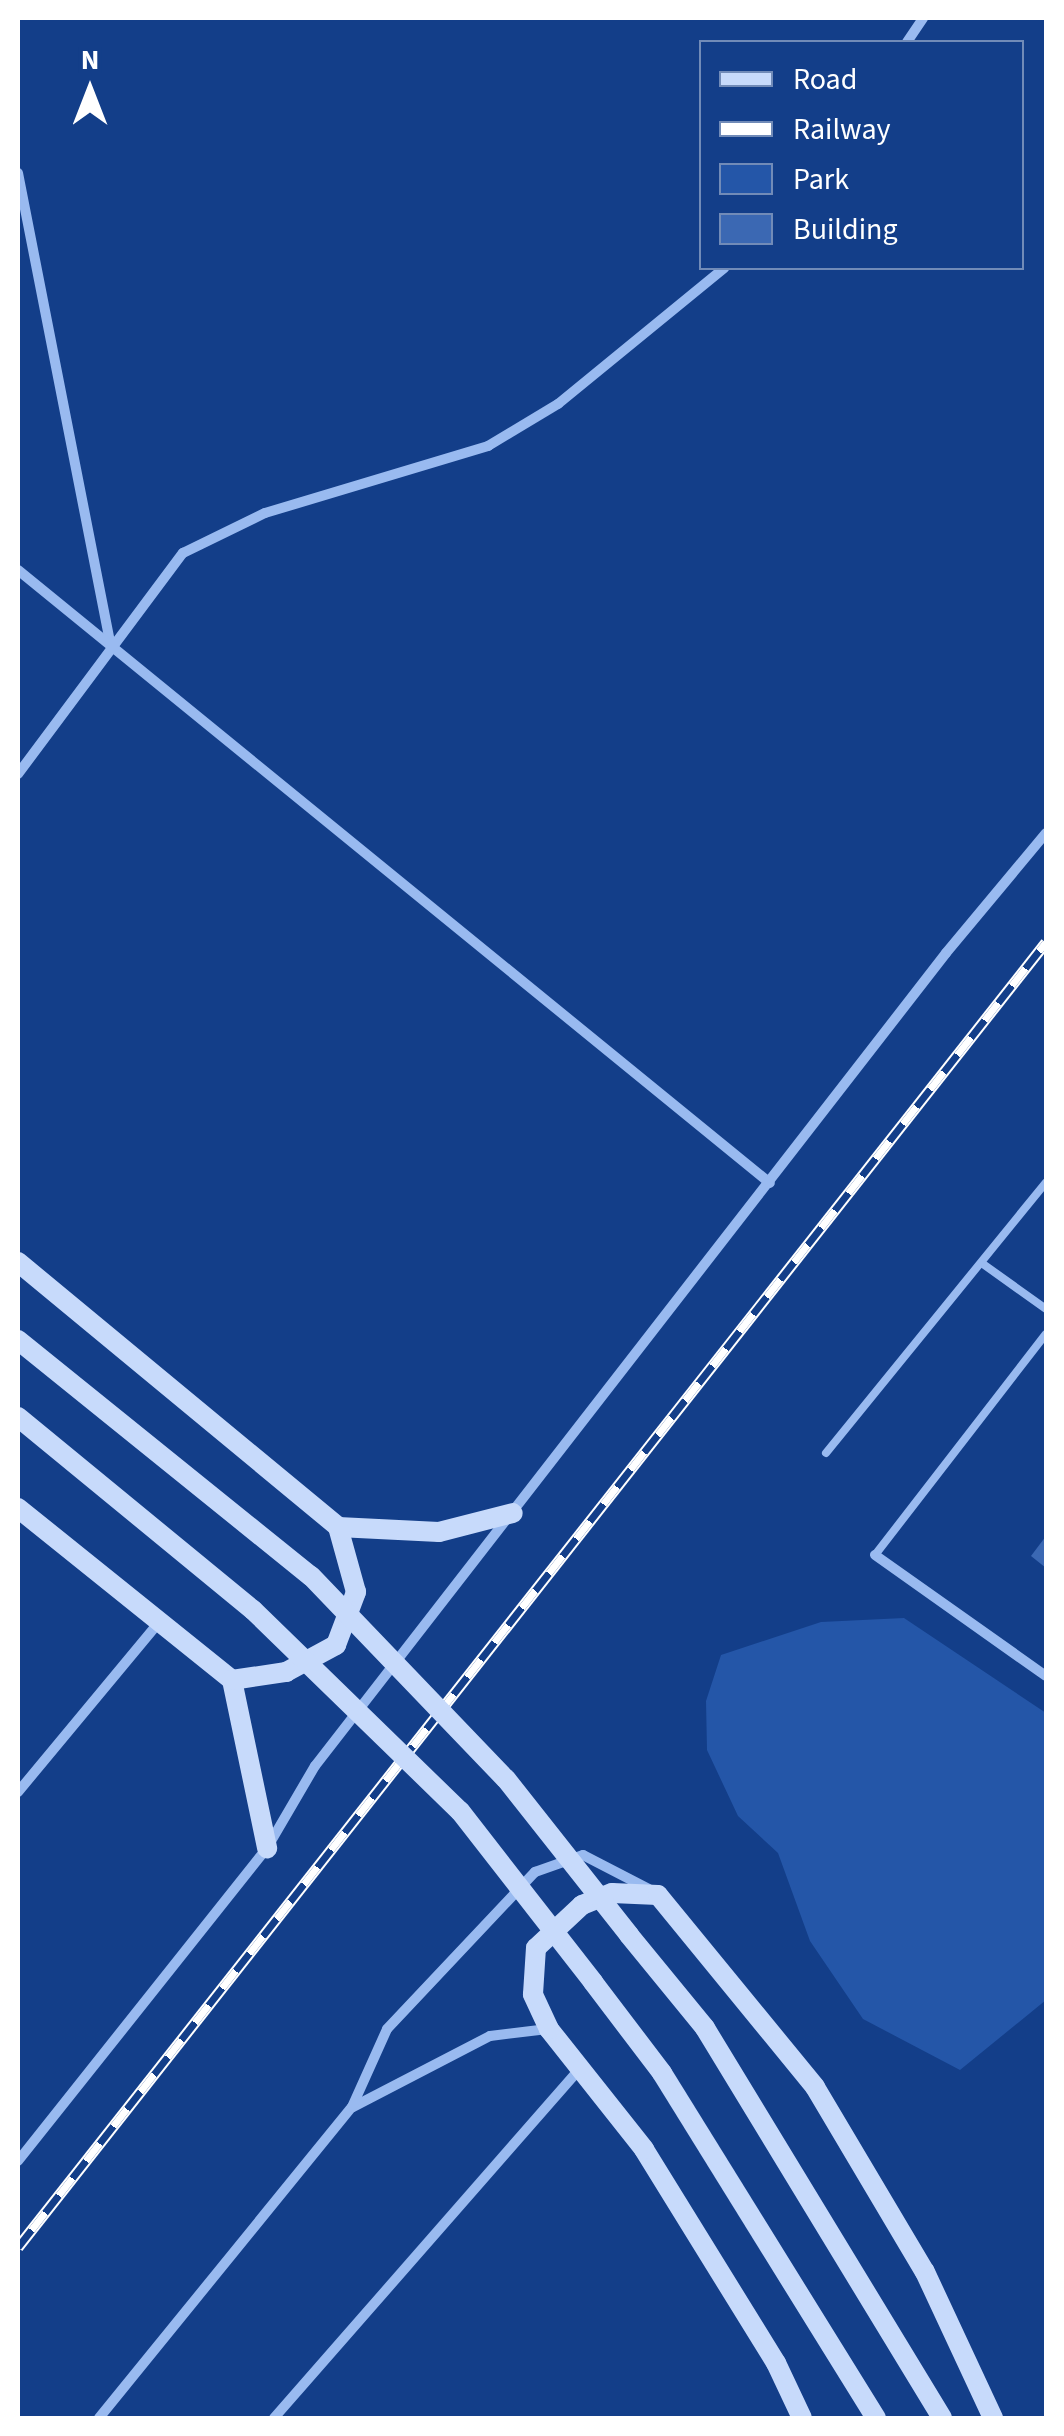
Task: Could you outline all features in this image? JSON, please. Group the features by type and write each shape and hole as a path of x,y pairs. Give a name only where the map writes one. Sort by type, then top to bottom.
{"street":[{"path":"908,40 923,18"},
{"path":"18,172 111,648"},
{"path":"18,774 183,552 265,513 430,468 512,434 558,404 722,270"},
{"path":"18,570 770,1183"},
{"path":"18,2161 267,1848 315,1766 1046,833"},
{"path":"18,1262 338,1528 356,1592 336,1645 286,1672 232,1680"},
{"path":"18,1340 311,1576 506,1779 705,2028 942,2418"},
{"path":"18,1417 253,1610 460,1812 662,2073 876,2418"},
{"path":"18,1508 232,1680 267,1848"},
{"path":"338,1528 439,1532 514,1513"},
{"path":"875,1555 1046,1676"},
{"path":"18,1792 159,1622"},
{"path":"98,2418 352,2107 387,2029 535,1872 583,1855 658,1895 815,2087 925,2272 993,2418"},
{"path":"658,1895 612,1893 582,1905 536,1948 533,1994 549,2028 644,2149 776,2363 802,2418"},
{"path":"352,2107 490,2036 549,2028"},
{"path":"274,2418 580,2068"}],"lane":[{"path":"826,1453 1046,1182"},
{"path":"983,1264 1046,1309"},
{"path":"875,1555 1046,1334"}],"green space":[{"path":"904,1618 1046,1713 1046,2000 960,2070 863,2019 810,1941 778,1853 738,1816 707,1750 706,1701 721,1655 821,1622"}],"building":[{"path":"1046,1536 1046,1568 1031,1556"}],"railway":[{"path":"18,2247 1046,942"}]}
